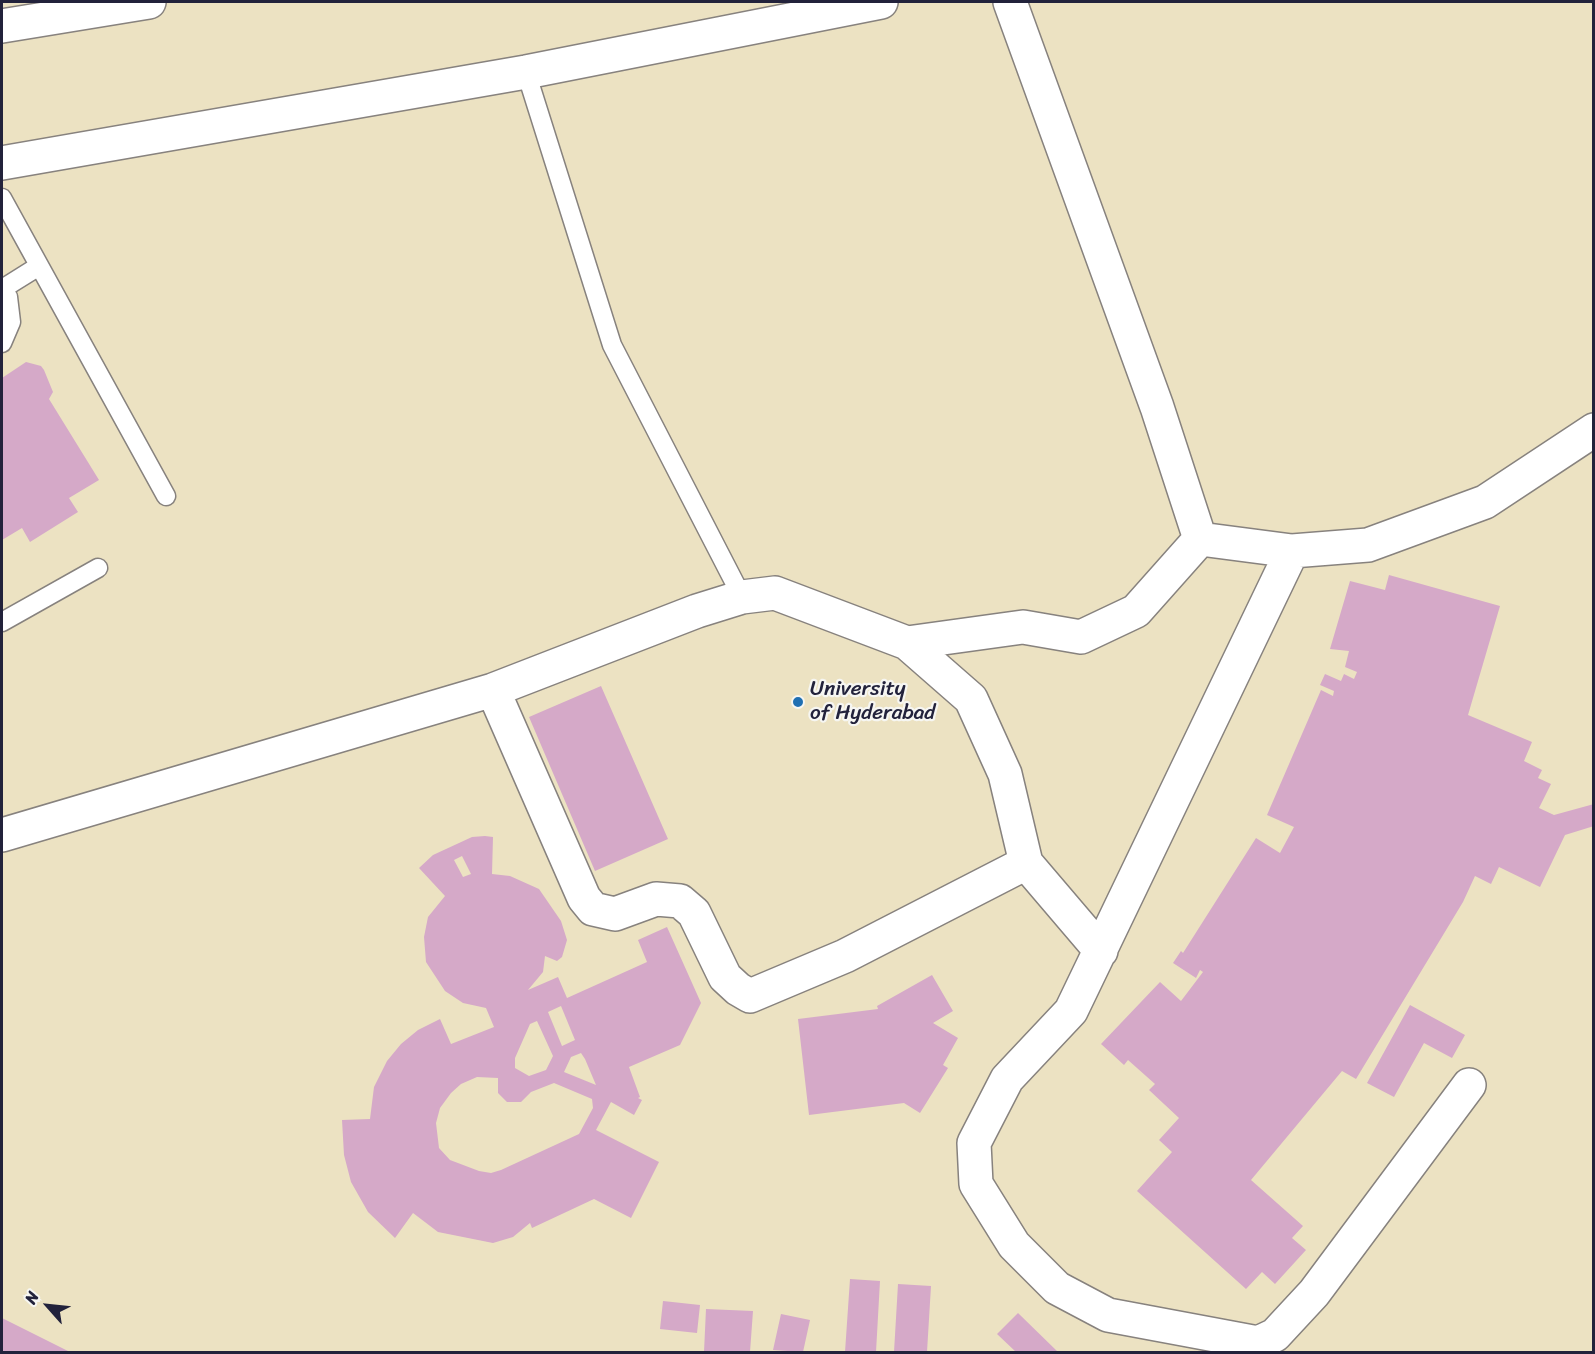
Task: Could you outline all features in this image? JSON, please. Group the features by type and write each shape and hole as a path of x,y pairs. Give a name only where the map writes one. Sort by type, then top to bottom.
{"street":[{"path":"2,26 148,2"},
{"path":"2,164 526,72 881,2"},
{"path":"1010,2 1157,407 1200,539"},
{"path":"1200,539 1292,551 1368,545 1485,502 1593,430"},
{"path":"907,643 1023,627 1081,636 1136,611 1200,539"},
{"path":"1292,551 1071,1011 1007,1079 974,1143 976,1184 1014,1245 1057,1288 1108,1315 1258,1343 1275,1335 1314,1293 1468,1085"},
{"path":"2,835 493,690 742,597 775,592 907,643 971,699 1005,774 1026,863 1101,951"},
{"path":"493,690 584,898 593,909 615,914 656,899 680,902 694,913 725,977 738,990 750,996 844,956 1026,863"}],"lane":[{"path":"526,72 612,345 742,597"},
{"path":"2,198 166,496"},
{"path":"2,343 11,322 8,297 2,289 39,266"},
{"path":"2,622 98,568"}],"building":[{"path":"26,362 41,366 44,370 53,392 49,399 99,480 69,498 78,512 30,542 22,528 2,540 2,378"},
{"path":"1389,575 1500,606 1468,715 1532,742 1524,761 1542,770 1538,778 1551,784 1539,808 1554,815 1594,804 1594,826 1565,835 1540,887 1499,867 1491,884 1475,876 1463,902 1356,1079 1342,1071 1251,1180 1303,1226 1292,1238 1306,1250 1275,1284 1262,1272 1246,1289 1137,1191 1172,1152 1159,1140 1179,1118 1149,1090 1155,1084 1128,1060 1124,1065 1101,1044 1160,982 1181,1001 1203,972 1200,970 1196,978 1173,963 1181,951 1183,953 1256,838 1280,853 1294,827 1267,815 1321,690 1333,696 1334,691 1320,685 1325,674 1341,681 1344,674 1354,679 1357,672 1345,667 1349,651 1330,649 1350,581 1385,590"},
{"path":"601,686 668,839 595,871 529,717"},
{"path":"472,837 493,837 492,874 510,876 539,889 561,921 567,940 562,957 557,961 545,956 543,972 528,990 558,977 567,998 647,962 638,940 667,927 701,1003 680,1045 629,1067 640,1097 638,1098 642,1100 634,1115 611,1102 596,1130 659,1162 631,1218 594,1199 532,1228 530,1223 513,1237 493,1243 438,1232 413,1213 395,1238 368,1212 351,1182 344,1155 342,1120 370,1119 374,1087 387,1061 401,1044 418,1030 440,1019 451,1044 494,1027 486,1008 463,1003 445,991 426,962 424,937 428,917 445,896 419,868 433,855","holes":["462,856 471,874 463,877 454,860","561,1006 575,1040 562,1046 548,1012","537,1021 553,1056 546,1070 529,1076 515,1068 515,1058 530,1024","581,1053 596,1085 564,1072 571,1057","477,1077 498,1078 498,1093 507,1102 521,1102 531,1092 554,1083 592,1099 593,1108 579,1134 491,1173 450,1160 439,1148 436,1123 440,1108 461,1084"]},
{"path":"932,975 953,1011 933,1023 958,1038 943,1065 948,1068 920,1113 904,1103 809,1115 798,1019 878,1009 877,1006"},
{"path":"1410,1005 1465,1035 1452,1058 1424,1043 1394,1097 1367,1083"},
{"path":"850,1279 880,1281 876,1352 845,1352"},
{"path":"898,1284 931,1286 927,1352 894,1352"},
{"path":"663,1301 700,1305 697,1333 660,1329"},
{"path":"706,1309 753,1311 750,1352 704,1352"},
{"path":"1018,1313 1058,1352 1016,1352 997,1334"},
{"path":"781,1314 810,1320 803,1352 773,1350"},
{"path":"2,1318 70,1352 2,1352"}],"place":[{"name":"University of Hyderabad","path":"798,702"}]}
